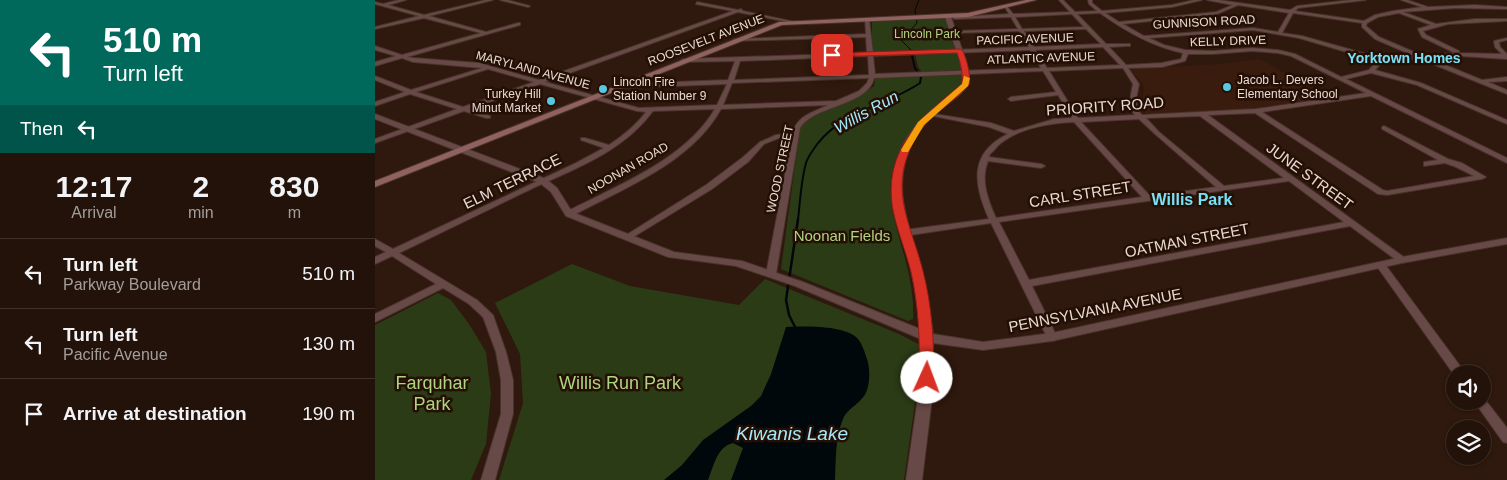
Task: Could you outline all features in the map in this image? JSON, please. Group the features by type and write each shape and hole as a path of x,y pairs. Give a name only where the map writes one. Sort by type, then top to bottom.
{"main road":[{"name":"ROOSEVELT AVENUE","path":"375,184 781,23 948,17 968,15 1033,0"}],"street":[{"path":"375,5 404,0"},
{"path":"375,28 491,0"},
{"path":"502,0 528,6"},
{"path":"1061,0 1125,67 1135,84 1133,104 1141,117 1222,188"},
{"name":"KELLY DRIVE","path":"1090,0 1090,3 1101,12 1169,50 1186,52 1254,48 1274,50 1293,55 1507,161"},
{"path":"955,18 1101,12 1172,6 1200,0"},
{"path":"1209,0 1365,22 1382,14 1398,12 1460,6 1507,8"},
{"path":"1317,0 1327,3"},
{"path":"1280,32 1292,11 1297,7 1361,0"},
{"path":"1403,0 1431,9"},
{"path":"1493,2 1499,8"},
{"path":"697,3 741,10 793,22"},
{"path":"1119,22 1210,14 1228,10 1238,4"},
{"path":"381,5 486,33"},
{"path":"1006,6 1076,120 1147,198"},
{"path":"375,141 741,10"},
{"path":"1398,12 1437,25"},
{"path":"915,480 925,397 927,337 917,271 904,233 897,199 899,168 912,137 930,114 965,85 966,72 948,17"},
{"path":"867,19 872,76"},
{"path":"1459,54 1424,36 1420,32 1425,27 1437,25 1507,20"},
{"path":"1365,22 1364,26 1377,38 1507,92"},
{"path":"375,64 518,24"},
{"path":"954,32 1086,28"},
{"name":"GUNNISON ROAD","path":"1143,37 1232,29 1280,32 1381,60"},
{"path":"735,40 868,35"},
{"path":"1506,56 1498,47 1496,41 1507,39"},
{"name":"PACIFIC AVENUE","path":"683,61 1128,45"},
{"name":"MARYLAND AVENUE","path":"375,48 413,60 466,63 489,67 629,108 650,111 836,104"},
{"name":"ATLANTIC AVENUE","path":"621,86 1125,67 1178,63 1185,58 1186,52"},
{"path":"1371,71 1381,60 1417,56 1459,54 1506,56"},
{"name":"NOONAN ROAD","path":"569,214 654,168 677,153 708,125 731,81 739,59"},
{"path":"375,104 489,67"},
{"path":"1342,78 1371,71 1419,84 1507,122"},
{"name":"WOOD STREET","path":"775,275 796,135 800,123 866,89 870,84 872,76"},
{"path":"375,78 412,93 488,117"},
{"path":"1480,81 1507,78"},
{"path":"1011,99 1060,94"},
{"name":"PRIORITY ROAD","path":"984,158 992,147 1012,133 1045,123 1256,111 1373,94"},
{"name":"ELM TERRACE","path":"375,261 543,181 609,147 634,131 650,111"},
{"path":"1256,111 1376,190 1387,193 1482,177 1459,165 1445,161 1384,128"},
{"path":"930,114 991,125 1012,133"},
{"name":"JUNE STREET","path":"1202,114 1402,260"},
{"path":"375,116 543,181 554,190 569,214"},
{"path":"627,237 709,187 745,160 762,143 779,136 796,135"},
{"path":"583,139 609,147"},
{"path":"1041,166 984,158 979,173 980,188 993,221 1051,337"},
{"path":"1427,164 1445,161"},
{"name":"CARL STREET","path":"904,233 1290,179"},
{"name":"PENNSYLVANIA AVENUE","path":"569,214 672,255 739,263 775,275 927,337 983,346 1051,337 1402,260 1507,240"},
{"name":"OATMAN STREET","path":"1026,284 1352,224"},
{"path":"375,242 473,302 488,315 501,352 507,380 507,414 488,480"},
{"path":"1381,265 1453,365"},
{"path":"375,318 444,284"},
{"path":"1487,410 1507,438"}],"shaded area":[{"name":"Jacob L. Devers Elementary School","path":"1260,59 1330,98 1241,110 1146,114 1141,104 1144,90 1143,84 1130,69 1220,64"}],"green space":[{"name":"Lincoln Park","path":"944,18 947,20 957,49 872,52 872,20"},
{"path":"957,53 963,68 961,70 922,72 918,67 915,54"},
{"name":"Noonan Fields","path":"962,75 961,85 916,126 900,150 892,174 891,197 912,292 913,319 908,321 781,269 800,128 816,115 874,86 875,78"},
{"name":"Willis Run Park","path":"572,264 630,286 739,305 765,279 899,334 920,345 919,374 904,480 499,480 523,403 520,354 495,303"},
{"name":"Farquhar Park","path":"438,293 451,300 469,324 486,352 491,394 486,444 471,480 375,480 375,325"}],"water":[{"name":"Kiwanis Lake","path":"786,327 823,327 851,334 857,338 867,359 869,383 867,390 862,398 845,415 840,426 836,449 835,480 731,480 743,448 733,443 723,448 714,463 708,480 664,480 682,465 703,440 751,406 761,396 771,374"}],"waterway":[{"name":"Willis Run","path":"913,57 911,50 901,40 917,23 915,10 919,0"},
{"name":"Willis Run","path":"798,220 804,170 813,150 829,132 841,123 920,83 921,77 915,68 912,56"},
{"name":"Willis Run","path":"795,327 789,315 786,300 798,219"}],"slow traffic":[{"path":"905,150 921,124 938,107 959,91 965,85 967,78"}],"place":[{"name":"Jacob L. Devers Elementary School","path":"1227,87"},
{"name":"Lincoln Fire Station Number 9","path":"603,89"},
{"name":"Turkey Hill Minut Market","path":"551,101"}],"district":[{"name":"Yorktown Homes","path":"1404,58"},
{"name":"Willis Park","path":"1192,199"}],"route":[{"path":"832,55 960,51 966,69 967,79 965,85 930,114 916,130 902,158 897,179 898,209 917,271 923,304 927,337 927,378"}]}
